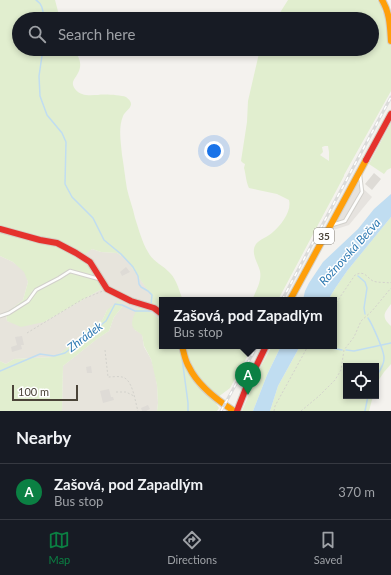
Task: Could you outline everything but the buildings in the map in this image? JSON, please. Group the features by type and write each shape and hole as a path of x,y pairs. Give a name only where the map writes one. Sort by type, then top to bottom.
{"street":[{"path":"382,0 389,19 391,41"},
{"name":"35","path":"292,297 391,114"},
{"path":"0,229 65,247 90,262 107,289 125,299 152,308 159,312"},
{"path":"183,349 190,371 204,388 236,411 264,349"}],"lane":[{"path":"330,225 345,221 362,192 359,172"},
{"path":"0,316 9,313 28,301 36,290 70,271 102,280"}],"path":[{"path":"337,302 355,275 358,273 365,274 374,281 391,282"},
{"path":"301,411 331,385 338,376 342,366 344,350 354,337 361,321 372,311 391,288"},
{"path":"27,333 83,299 107,289"},
{"path":"274,411 275,406 306,349"},
{"path":"105,350 108,378 122,377 128,380 138,411"},
{"path":"116,392 126,392 134,397"}],"shaded area":[{"path":"355,181 372,197 349,225 327,232"},
{"path":"92,249 101,252 117,253 126,259 159,306 159,319 153,314 135,330 142,334 144,347 151,359 155,373 158,403 157,411 62,411 63,366 109,331 114,317 122,307 107,310 103,319 61,353 53,357 14,359 6,364 0,361 0,256 13,262 25,272 28,282 23,300 6,313 7,321 14,323 44,322 105,287 83,255"}],"green space":[{"path":"0,0 55,0 58,12 12,12 12,56 78,56 80,66 73,82 77,92 86,95 120,96 126,97 130,100 131,105 123,116 120,130 126,185 142,240 150,255 172,276 182,297 159,297 159,309 149,305 151,295 126,259 117,253 101,252 92,249 83,256 105,287 44,322 21,327 7,321 6,313 23,300 28,282 24,272 13,262 0,256"},
{"path":"288,0 377,0 381,3 385,9 382,10 383,13 387,14 391,46 391,91 344,175 280,297 253,297 260,278 260,271 254,254 254,247 258,242 271,234 279,226 285,218 290,204 289,200 277,194 249,188 244,168 245,164 241,161 247,122 248,101 258,56 379,56 379,12 280,12","holes":["328,146 329,161 320,155 323,152 322,147"]},
{"path":"391,123 391,168 384,174 369,164"},
{"path":"391,217 391,304 385,317 391,326 391,364 379,380 379,363 343,363 343,399 372,399 369,411 270,411 278,386 298,349 337,349 337,297 330,297 347,271"},
{"path":"118,301 122,304 122,307 114,317 109,331 63,366 62,411 0,411 0,361 6,364 14,359 53,357 61,353 87,330 103,319 107,310"},
{"path":"138,307 159,319 159,349 251,349 230,388 218,397 213,391 211,396 219,408 217,411 157,411 157,385 151,359 144,346 142,335 133,327 133,318"},
{"path":"270,349 280,349 267,375 253,411 242,411 261,366"}],"water":[{"name":"Rožnovská Bečva","path":"391,194 391,217 347,271 330,297 304,297 309,283 323,262 358,229 374,209"},
{"path":"280,349 298,349 278,386 270,411 253,411 267,375"}],"waterway":[{"path":"36,0 41,6 43,12"},
{"path":"42,56 39,76 40,96 47,115 62,133 66,142 65,184 72,197 93,218 104,240 121,254 133,267 138,276 141,287 152,295 151,305"},
{"path":"358,276 365,282 367,288 364,308 365,314"},
{"name":"Zhrádek","path":"0,371 40,354 54,356 65,353 106,321 115,304 122,305 135,311 155,312"},
{"path":"368,318 378,338 384,355 383,364 379,372"},
{"path":"346,350 354,351 391,343"},
{"path":"337,349 342,350"},
{"name":"Zhrádek","path":"182,358 188,411"},
{"path":"365,411 367,399"}],"railway":[{"path":"284,297 391,97"},
{"path":"221,411 255,349"}],"traffic: slow":[{"path":"382,0 388,15 391,41"},
{"path":"292,297 366,160"},
{"path":"183,349 186,362 197,380 215,397 234,411"}],"traffic: jam":[{"path":"366,160 391,114"},
{"path":"0,229 57,243 90,262 107,289 131,301 154,308 159,312"},
{"path":"237,411 248,383 265,349"}],"place":[{"name":"Zašová, pod Zapadlým","path":"248,395"}]}
